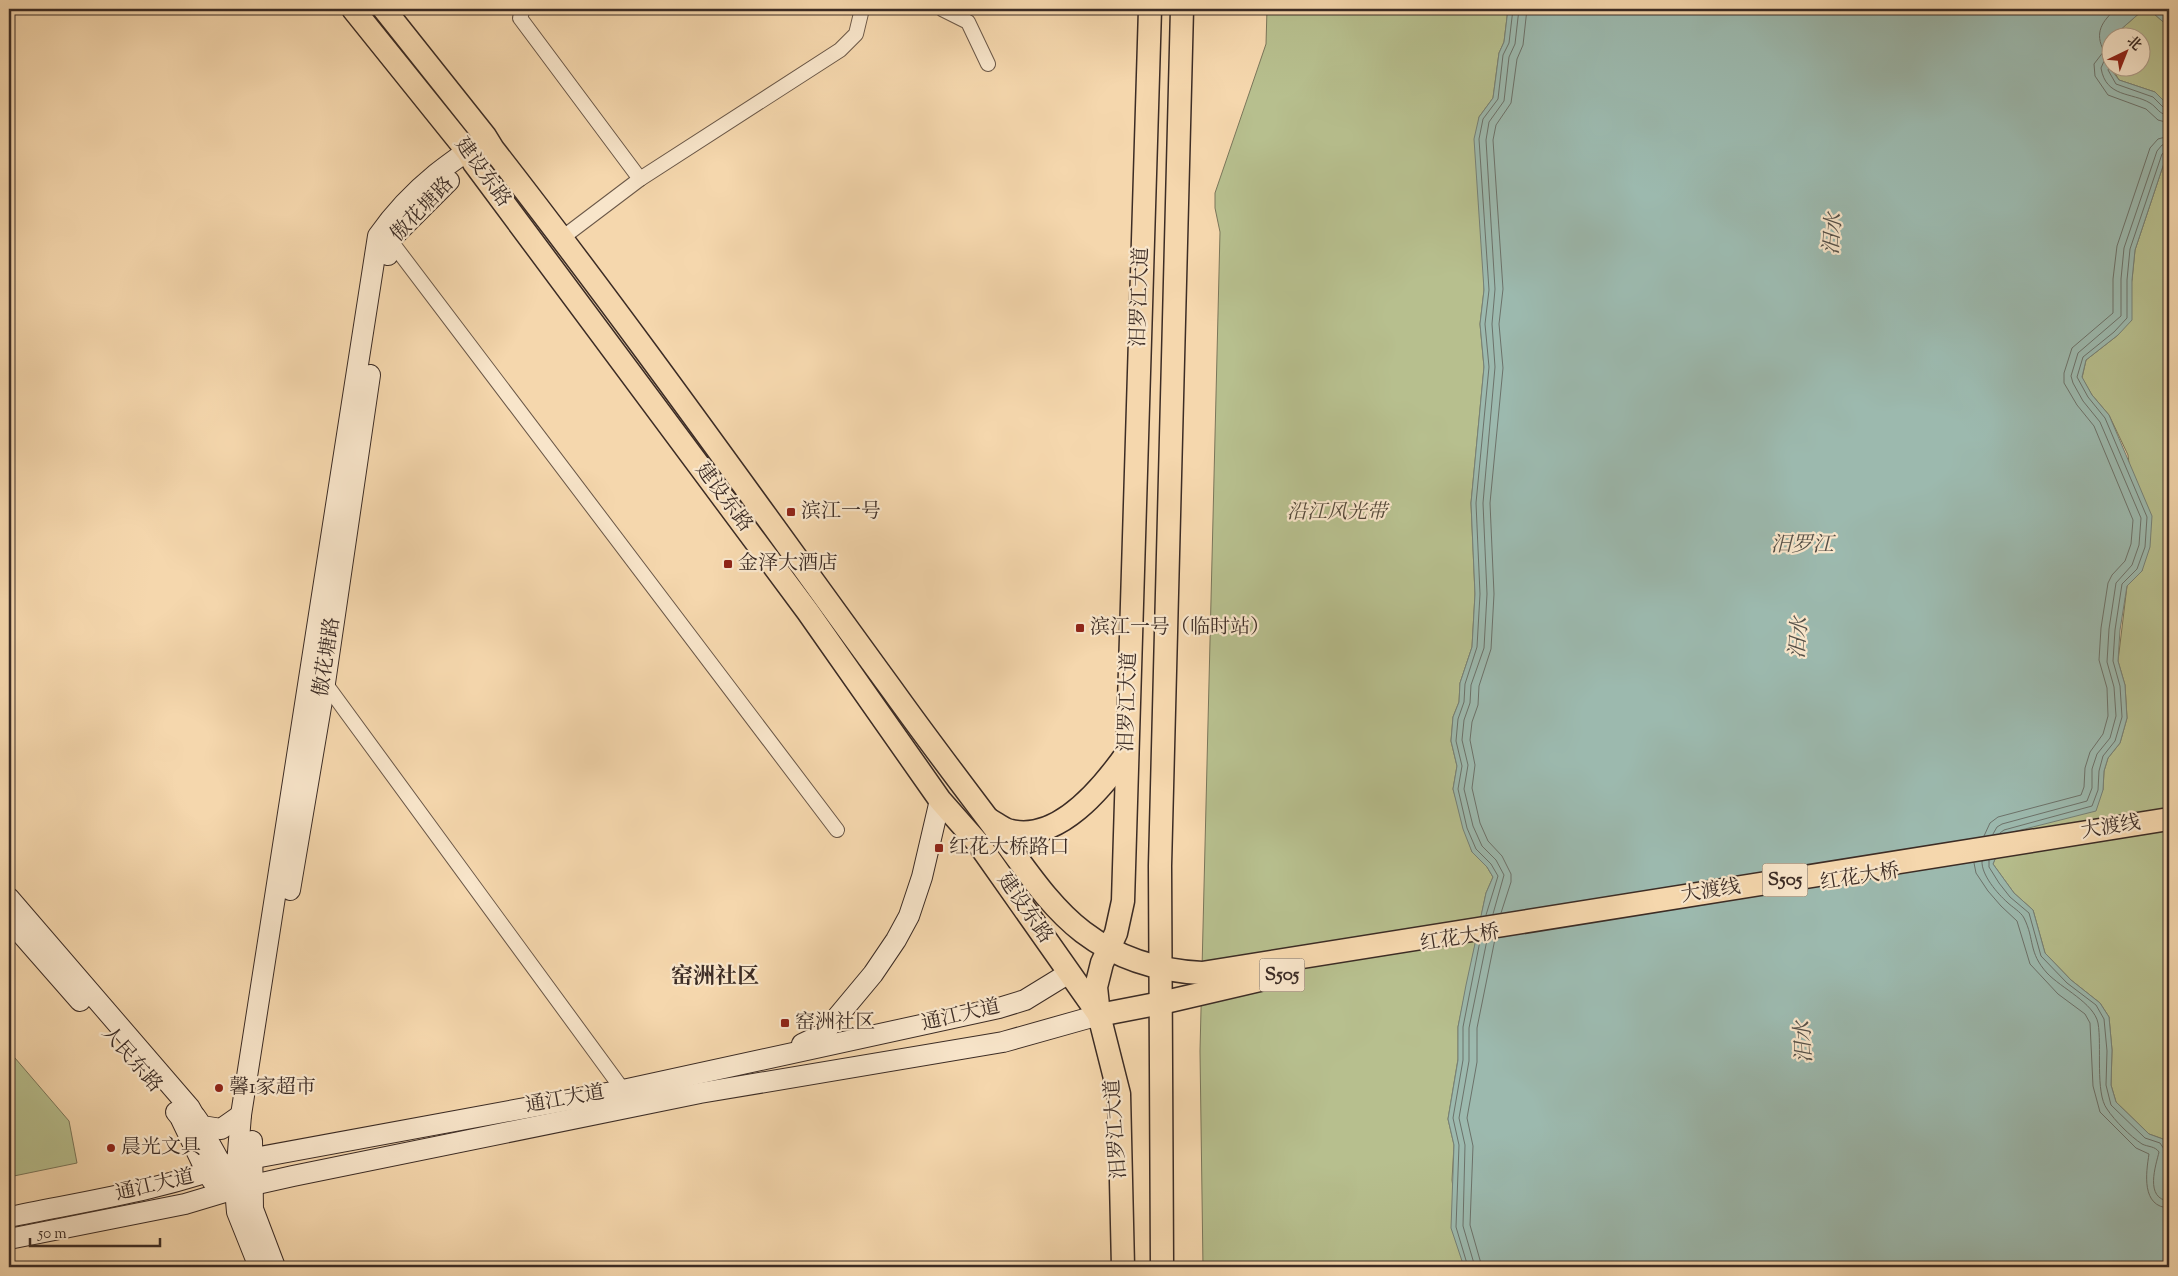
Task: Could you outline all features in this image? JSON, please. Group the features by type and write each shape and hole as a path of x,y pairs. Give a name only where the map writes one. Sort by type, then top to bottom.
{"main road":[{"name":"建设东路","path":"353,9 471,157 808,612 940,800 978,843 1069,973 1091,1000 1099,1015"},
{"name":"建设东路","path":"384,9 562,238 988,818 1056,907 1082,931 1109,950 1161,968"},
{"name":"汨罗江大道","path":"1123,1267 1119,1094 1099,1015 1096,987 1097,978 1116,933 1122,900 1150,9"},
{"name":"汨罗江大道","path":"1162,1267 1160,866 1182,9"},
{"path":"988,818 1010,831 1030,832 1047,828 1066,817 1099,789 1127,753"},
{"name":"大渡线","path":"1402,944 2169,819"},
{"name":"红花大桥","path":"1402,944 2169,831"},
{"name":"S505","path":"1161,968 1181,972 1202,973 1402,944"},
{"name":"S505","path":"1099,1015 1161,1003 1402,944"},
{"name":"通江大道","path":"1069,973 1088,958 1109,950"}],"street":[{"path":"523,9 520,18 640,179"},
{"path":"562,238 640,179 840,50 856,34 862,9"},
{"path":"942,9 968,22 988,64"},
{"path":"230,1165 242,1115 378,236 393,215 436,174 471,157 489,142"},
{"name":"傲花塘路","path":"245,1210 236,1190 230,1165 251,1123 325,683 390,240 471,157"},
{"path":"390,240 837,830"},
{"path":"325,683 624,1099"},
{"path":"781,1056 823,1034 873,974 896,940 909,916 922,877 940,800"},
{"name":"人民东路","path":"9,898 190,1108 230,1165 236,1190"},
{"name":"人民东路","path":"9,920 180,1117 230,1165"},
{"name":"通江大道","path":"9,1239 185,1204 236,1190 624,1099 781,1056 998,1008 1025,1000 1069,973"},
{"name":"通江大道","path":"9,1217 173,1183 230,1165 624,1099 710,1092 1004,1042 1099,1015"},
{"path":"190,1108 202,1126 221,1128 242,1115"},
{"path":"245,1210 259,1267"},
{"path":"245,1210 275,1267"}],"green space":[{"name":"沿江风光带","path":"1267,9 1508,9 1504,42 1499,53 1493,98 1479,117 1484,290 1480,324 1484,367 1471,503 1475,594 1472,647 1460,683 1459,702 1453,717 1451,741 1457,766 1453,789 1472,852 1487,867 1493,877 1486,893 1458,1027 1458,1059 1448,1119 1454,1145 1452,1180 1464,1267 1203,1267 1200,1051 1220,232 1215,208 1215,193 1266,44"},
{"path":"2143,10 2153,13 2169,27 2169,106 2155,92 2119,80 2118,78 2150,78 2150,28 2122,28"},
{"path":"2169,148 2169,1148 2163,1139 2149,1134 2116,1102 2111,1085 2112,1050 2109,1017 2100,1003 2071,980 2045,953 2033,910 2014,893 1993,864 2005,835 2103,790 2104,771 2108,758 2120,743 2127,718 2125,685 2118,661 2127,586 2142,571 2128,455 2109,415 2092,395 2082,378 2086,360 2118,335 2132,280 2135,250"},
{"path":"9,1051 69,1121 77,1163 9,1177"}],"water":[{"name":"汨罗江","path":"1508,9 2169,9 2169,27 2153,13 2143,10 2122,28 2100,28 2100,78 2118,78 2155,92 2169,106 2169,148 2135,250 2132,280 2132,320 2118,335 2086,360 2082,377 2092,395 2109,415 2152,516 2150,547 2142,571 2127,586 2120,630 2118,661 2125,685 2127,718 2120,743 2108,758 2104,771 2103,790 2096,811 2005,834 1993,864 2014,893 2033,910 2045,953 2071,980 2100,1003 2109,1017 2112,1050 2111,1085 2116,1102 2149,1134 2163,1139 2168,1149 2164,1175 2170,1206 2169,1267 1464,1267 1451,1228 1454,1145 1448,1119 1458,1060 1458,1027 1486,893 1493,877 1487,867 1472,852 1463,829 1453,789 1457,766 1451,741 1453,717 1459,702 1460,683 1472,647 1475,594 1471,503 1484,367 1480,324 1484,290 1474,139 1479,117 1493,98 1499,53 1504,42"}],"place":[{"name":"滨江一号","path":"791,512"},
{"name":"金泽大酒店","path":"728,564"},
{"name":"滨江一号（临时站）","path":"1080,628"},
{"name":"红花大桥路口","path":"939,848"},
{"name":"窑洲社区","path":"785,1023"},
{"name":"馨1家超市","path":"219,1088"},
{"name":"晨光文具","path":"111,1148"}],"district":[{"name":"窑洲社区","path":"715,978"}],"water label":[{"name":"汨水","path":"1834,234"},
{"name":"汨水","path":"1800,638"},
{"name":"汨水","path":"1805,1042"}]}
